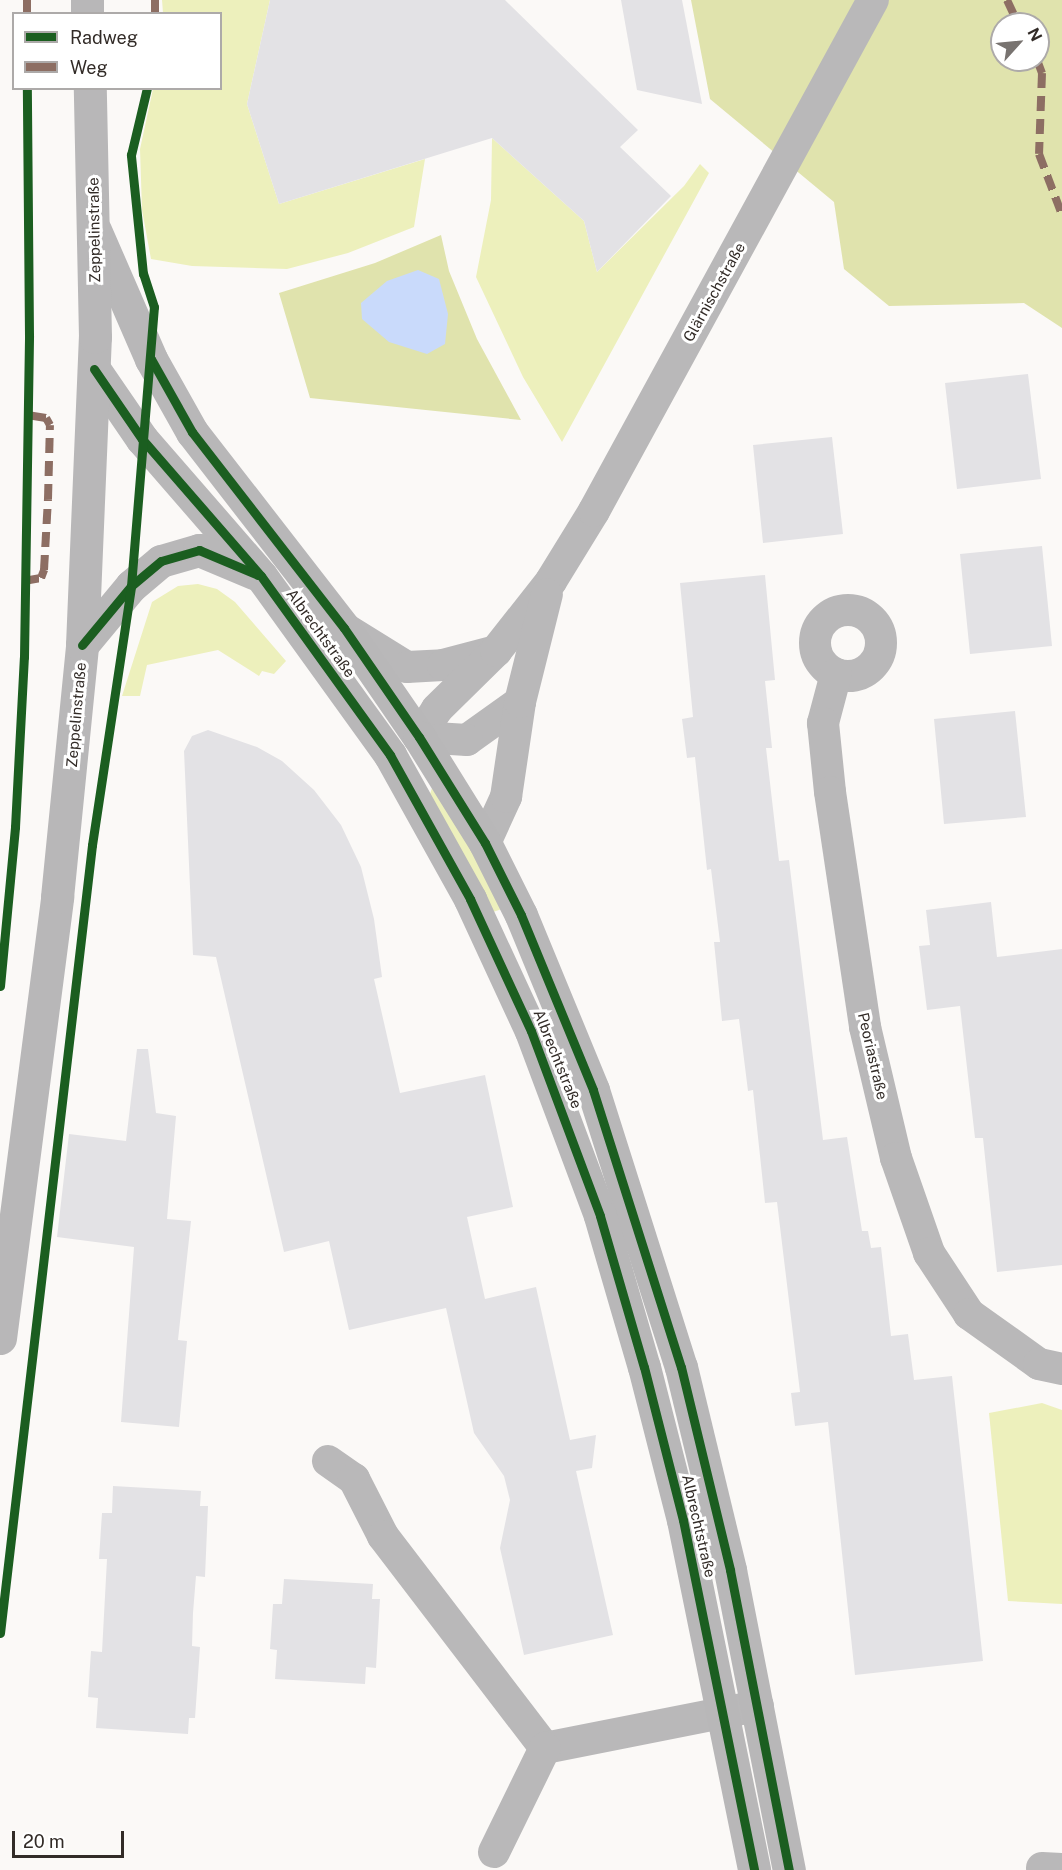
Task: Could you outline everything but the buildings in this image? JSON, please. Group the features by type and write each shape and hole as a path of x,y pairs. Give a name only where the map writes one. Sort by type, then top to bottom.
{"main road":[{"name":"Zeppelinstraße","path":"0,1338 51,953 82,645 94,369 95,230 90,90"},
{"name":"Albrechtstraße","path":"95,230 151,359 192,432 344,628 419,737 485,843 521,915 575,1045 626,1185 681,1367 758,1706 789,1870"},
{"name":"Albrechtstraße","path":"94,369 142,439 261,576 390,755 490,941 531,1031 585,1172 646,1378 683,1520 724,1711 754,1870"},
{"path":"82,645 131,586 161,561 200,550 261,576"},
{"path":"390,755 419,737"}],"street":[{"name":"Glärnischstraße","path":"419,737 437,709 495,651 551,581 594,511 873,0"},
{"name":"Glärnischstraße","path":"485,843 506,797 520,702 551,581"},
{"path":"344,628 407,667 443,665 495,651"},
{"name":"Peoriastraße","path":"836,674 823,723 830,792 863,1017 896,1158 929,1253 969,1314 1039,1364 1062,1369"},
{"path":"419,737 467,740 520,702"},
{"path":"328,1461 354,1479 383,1536 545,1748"},
{"path":"545,1748 758,1706"},
{"path":"494,1852 545,1748"}],"green space":[{"path":"162,0 270,0 247,104 279,204 425,159 414,227 348,253 287,269 192,266 151,259 142,210 140,149 153,90 222,90 222,12 163,12"},
{"path":"691,0 1062,0 1062,328 1024,303 889,306 844,269 834,202 710,99"},
{"path":"492,138 584,221 597,272 684,186 700,164 709,173 562,442 523,377 476,277 491,200"},
{"path":"441,235 449,271 477,339 521,420 310,398 279,293 375,263"},
{"path":"198,584 217,589 235,602 286,661 274,674 262,671 259,676 218,650 147,665 140,696 122,696 152,602 178,586"},
{"path":"432,788 465,838 502,909 490,913 429,797"},
{"path":"1042,1403 1062,1410 1062,1604 1008,1601 989,1413"}],"water":[{"path":"418,270 439,279 448,314 445,344 427,354 389,342 362,319 361,303 387,281"}],"marked path":[{"path":"27,0 27,12"},
{"path":"155,0 155,12"},
{"path":"1007,0 1012,12"},
{"path":"1042,72 1039,154 1062,215"},
{"path":"24,581 41,578 44,570 50,425 46,418 27,415"}],"cycle path":[{"path":"0,986 15,827 24,657 29,335 27,90"},
{"path":"0,1633 92,845 131,586 154,307 143,274 131,155 147,90"},
{"path":"151,359 192,432 344,628 419,737 485,843 521,915 593,1090 681,1367 730,1570 789,1870"},
{"path":"94,369 142,439 261,576 390,755 470,899 531,1031 600,1216 644,1367 683,1520 754,1870"},
{"path":"82,645 131,586 161,561 199,550 258,575"}]}
